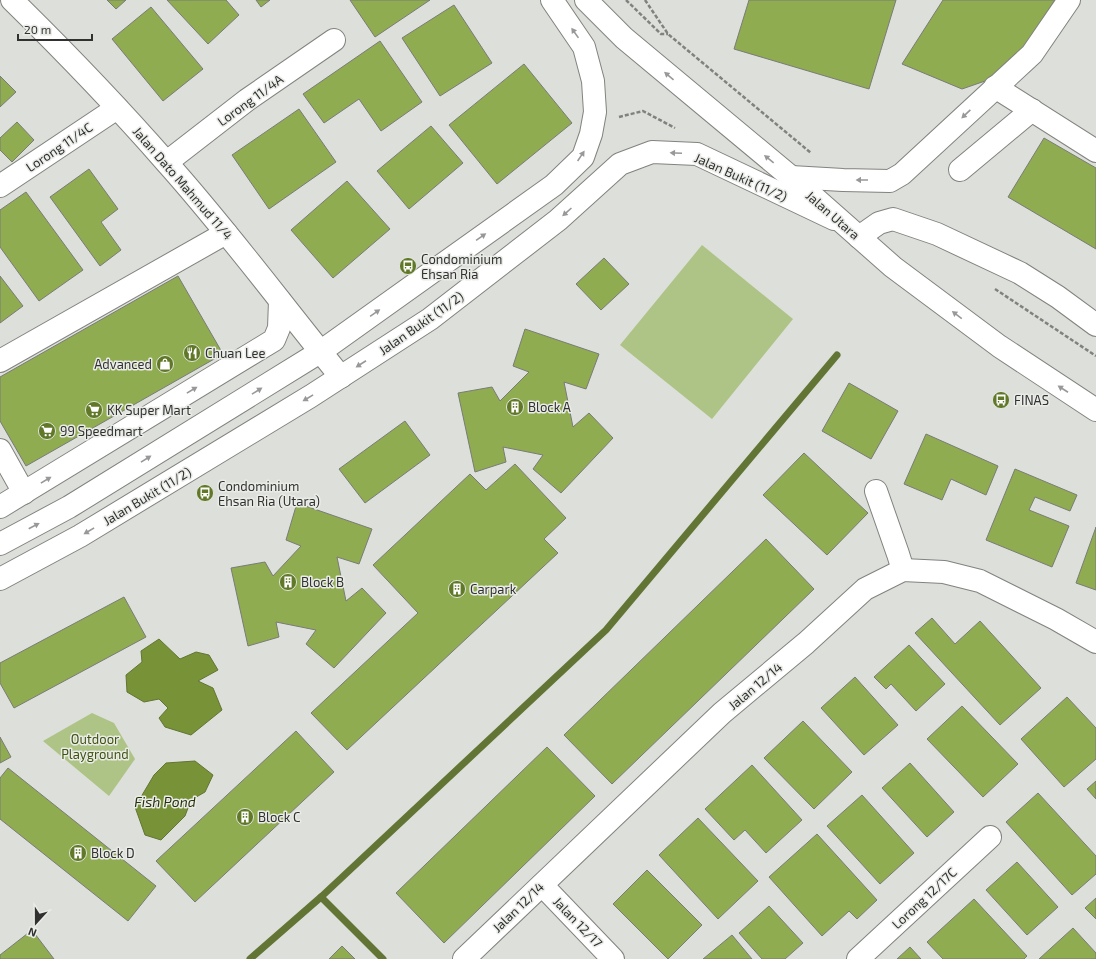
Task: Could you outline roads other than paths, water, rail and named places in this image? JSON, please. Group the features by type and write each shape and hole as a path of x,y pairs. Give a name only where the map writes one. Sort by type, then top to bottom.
{"street":[{"name":"Jalan Dato Mahmud 11/4","path":"12,0 39,26 167,162 341,377"},
{"path":"0,544 69,507 320,352 554,185 582,157 591,134 595,112 593,81 584,47 552,0"},
{"name":"Jalan Utara","path":"586,0 624,38 791,177 840,222 894,267 999,346 1096,410"},
{"path":"791,177 890,181 902,174 1032,54 1069,0"},
{"name":"Lorong 11/4A","path":"167,162 247,100 334,40"},
{"path":"995,87 1096,151"},
{"name":"Lorong 11/4C","path":"0,186 117,108"},
{"path":"960,170 1032,110"},
{"name":"Jalan Bukit (11/2)","path":"0,579 80,536 341,377 430,319 558,220 620,164 652,152 697,154 840,222"},
{"path":"859,237 879,223 893,218 938,234 1020,273 1058,297 1096,325"},
{"path":"0,361 226,233"},
{"path":"0,507 274,340 279,328 280,301"},
{"path":"0,450 24,493"},
{"path":"876,491 903,570"},
{"name":"Jalan 12/14","path":"464,959 722,714 806,643 864,589 903,570 944,572 980,581 1056,619 1096,642"},
{"name":"Lorong 12/17C","path":"858,959 990,837"},
{"name":"Jalan 12/17","path":"542,885 613,959"}],"water":[{"path":"159,639 180,659 196,652 209,655 218,670 198,681 213,688 222,710 191,735 165,727 159,718 168,708 159,699 144,702 127,692 126,675 142,662 141,651"},
{"name":"Fish Pond","path":"195,761 213,775 205,792 191,800 185,816 161,840 145,835 135,807 154,775 166,763"}],"waterway":[{"path":"250,959 321,897 606,630 837,355"},
{"path":"321,897 383,959"}],"place":[{"name":"Condominium Ehsan Ria","path":"408,266"},
{"name":"Chuan Lee","path":"192,353"},
{"name":"Advanced","path":"165,364"},
{"name":"FINAS","path":"1001,400"},
{"name":"Block A","path":"515,407"},
{"name":"KK Super Mart","path":"94,410"},
{"name":"99 Speedmart","path":"47,431"},
{"name":"Condominium Ehsan Ria (Utara)","path":"205,493"},
{"name":"Block B","path":"288,582"},
{"name":"Carpark","path":"457,589"},
{"name":"Block C","path":"245,817"},
{"name":"Block D","path":"78,853"}],"park label":[{"name":"Outdoor Playground","path":"95,746"}]}
